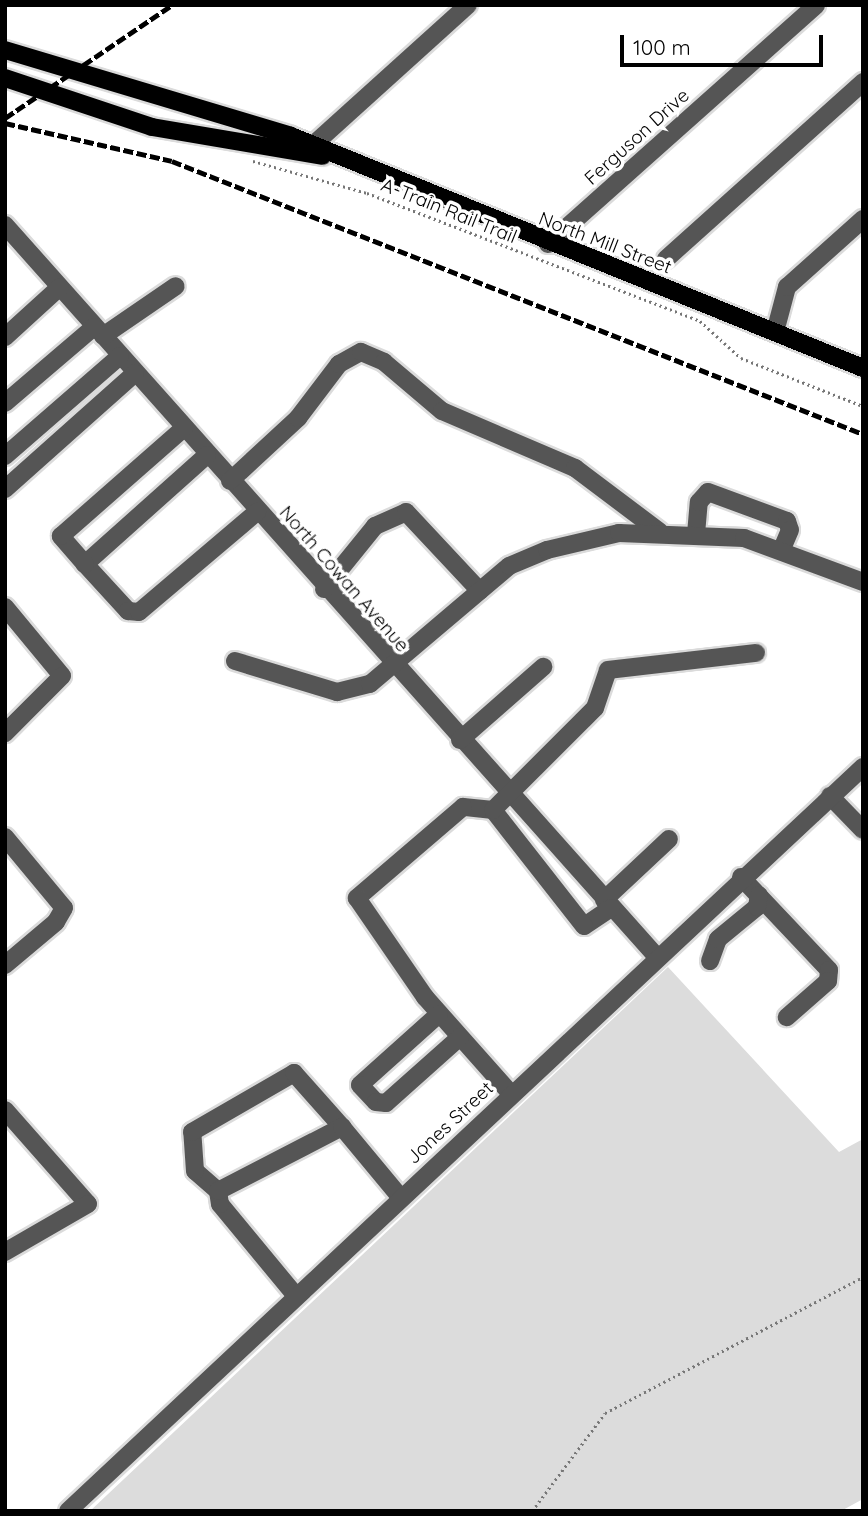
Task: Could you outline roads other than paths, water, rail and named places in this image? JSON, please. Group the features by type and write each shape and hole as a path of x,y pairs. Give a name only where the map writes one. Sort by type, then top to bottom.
{"main road":[{"name":"North Mill Street","path":"5,50 312,146 548,244 863,368"},
{"name":"North Mill Street","path":"5,78 152,127 333,156"}],"street":[{"path":"312,146 468,5"},
{"name":"Ferguson Drive","path":"548,244 816,5"},
{"path":"666,260 863,82"},
{"path":"775,332 787,287 863,219"},
{"name":"North Cowan Avenue","path":"5,225 394,668 656,956"},
{"path":"5,403 99,331 176,286"},
{"path":"5,337 60,287"},
{"path":"230,481 298,418 339,364 361,352 384,362 442,411 575,468 660,532"},
{"path":"5,456 120,356"},
{"path":"5,489 135,373"},
{"path":"184,428 61,536 85,564 128,611 139,612 257,512"},
{"path":"85,564 207,455"},
{"path":"695,534 699,502 708,492 781,517 790,530 782,549"},
{"path":"324,589 374,526 406,512 480,591"},
{"path":"235,661 337,692 370,684 394,668 509,566 547,550 619,533 695,534 782,549 863,582"},
{"path":"5,607 62,676 5,733"},
{"path":"493,810 507,791 595,708 608,670 756,653"},
{"path":"460,740 543,667"},
{"name":"Jones Street","path":"68,1511 656,956 863,767"},
{"path":"830,796 862,829"},
{"path":"511,1094 439,1014 357,898 359,891 463,807 493,810 584,926 669,839"},
{"path":"5,838 64,908 56,922 5,965"},
{"path":"741,877 829,970 828,981 787,1017"},
{"path":"710,961 718,939 757,907 759,895"},
{"path":"439,1014 360,1085 376,1102 386,1103 460,1037"},
{"path":"296,1296 219,1204 218,1191 195,1171 192,1132 294,1073 401,1198"},
{"path":"5,1110 88,1204 5,1252"},
{"path":"218,1191 342,1127"}],"railway":[{"path":"5,118 172,5"},
{"path":"5,123 172,161 863,434"}]}
